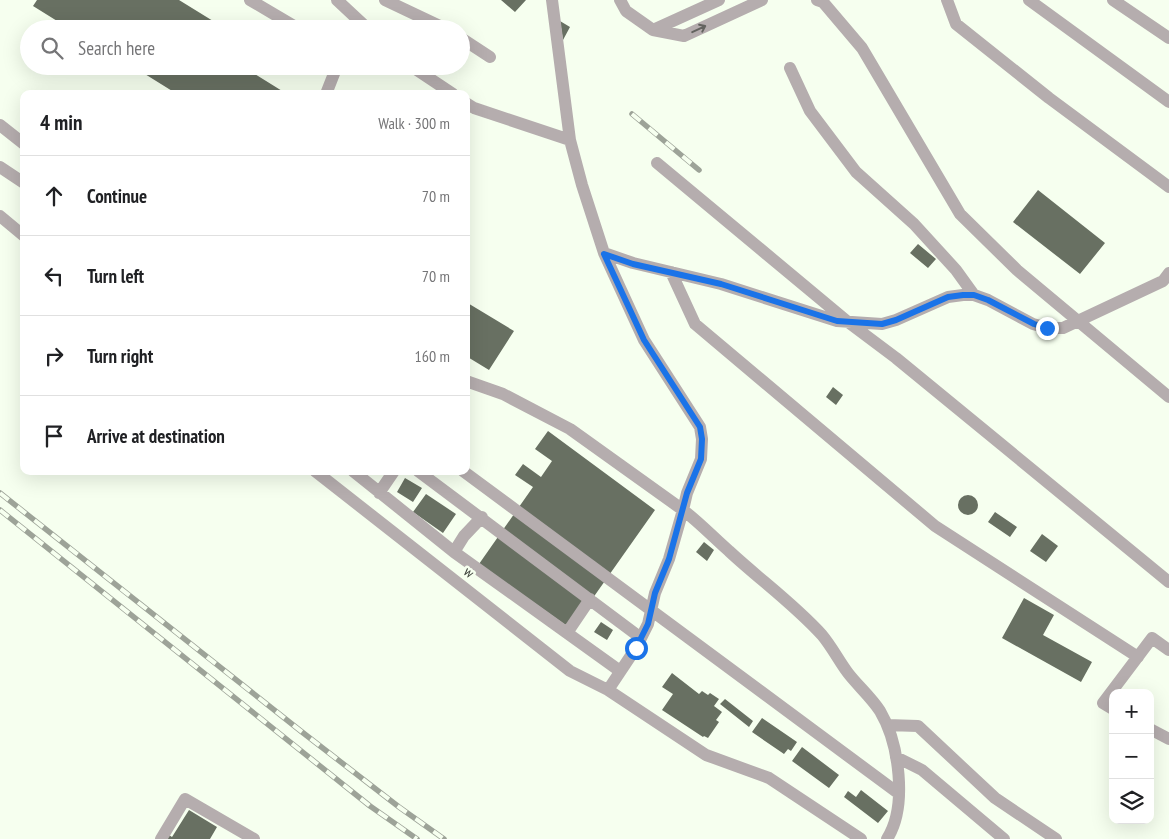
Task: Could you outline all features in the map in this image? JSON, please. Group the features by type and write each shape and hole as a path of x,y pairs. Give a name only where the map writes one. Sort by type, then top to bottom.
{"lane":[{"path":"250,0 284,20"},
{"path":"336,0 358,20"},
{"path":"385,0 427,20"},
{"path":"552,0 570,140 604,254 644,340 700,427 702,439 701,459 687,493 669,559 655,593 648,624 608,690"},
{"path":"620,0 626,11 653,30 684,36 762,0"},
{"path":"653,30 719,0"},
{"path":"817,0 823,2 862,48 960,214 1016,270 1169,396"},
{"path":"947,0 956,24 1049,98 1169,187"},
{"path":"1028,0 1169,102"},
{"path":"1113,0 1169,38"},
{"path":"470,44 490,57"},
{"path":"790,68 810,111 856,172 914,224 956,270 974,295"},
{"path":"328,90 333,75"},
{"path":"424,75 446,90"},
{"path":"470,106 570,140"},
{"path":"0,125 20,141"},
{"path":"658,163 848,322 896,358 1169,582"},
{"path":"0,167 20,181"},
{"path":"0,216 20,233"},
{"path":"604,254 633,264 721,284 837,321 882,324 896,320 948,297 974,295 988,300 1034,324 1047,328 1063,328 1167,280"},
{"path":"671,272 695,324 935,526 1138,657"},
{"path":"470,382 503,394 570,429 683,510 802,614 823,637 849,673 880,710 887,725 896,757 899,809 892,831 887,839"},
{"name":"w","path":"321,475 570,671 608,690 706,755 770,778 861,839"},
{"path":"358,475 454,552 620,671"},
{"path":"379,493 391,475"},
{"path":"423,475 641,638"},
{"path":"468,475 898,793"},
{"path":"454,552 464,536 482,518"},
{"path":"567,633 590,599"},
{"path":"1114,689 1152,638 1169,650"},
{"path":"1109,695 1103,703 1109,707"},
{"path":"887,725 918,726 995,798 1056,839"},
{"path":"1154,731 1169,739"},
{"path":"896,757 922,770 1004,839"},
{"path":"161,839 185,799 254,839"}],"building":[{"path":"37,0 179,0 211,20 56,20 33,6"},
{"path":"501,0 526,0 515,12"},
{"path":"560,21 570,27 563,40"},
{"path":"146,75 256,75 281,90 171,90"},
{"path":"1038,190 1105,243 1080,274 1013,222"},
{"path":"918,244 936,259 928,268 910,253"},
{"path":"470,304 514,331 489,370 470,358"},
{"path":"833,387 843,395 836,405 826,397"},
{"path":"548,431 655,510 571,629 479,564 533,487 515,475 523,464 541,477 552,461 535,449"},
{"path":"405,478 422,488 413,502 397,492"},
{"path":"426,494 456,514 443,533 413,512"},
{"path":"964,495 972,495 978,501 978,509 972,515 964,515 958,509 958,501"},
{"path":"995,512 1017,527 1010,537 988,522"},
{"path":"1042,534 1058,546 1046,562 1030,551"},
{"path":"704,542 714,550 707,561 696,552"},
{"path":"1024,598 1054,615 1043,635 1092,662 1081,682 1002,638"},
{"path":"601,622 613,630 607,640 594,632"},
{"path":"672,673 699,694 702,691 708,695 710,693 719,699 714,706 722,712 716,720 719,722 708,738 703,737 662,710 673,694 662,687"},
{"path":"725,699 753,721 749,727 720,704"},
{"path":"762,718 797,742 791,751 788,749 784,754 752,732"},
{"path":"802,747 839,775 829,788 792,761"},
{"path":"861,790 888,811 878,823 844,797 848,791 856,797"},
{"path":"189,810 217,827 210,839 166,839 169,835 172,837"}],"railway":[{"path":"632,114 699,170"},
{"path":"0,493 302,732 399,807 444,839"},
{"path":"0,510 370,806 417,839"}],"route":[{"path":"636,648 648,624 655,593 669,559 687,493 701,459 702,439 700,427 644,340 604,254 633,264 721,284 837,321 882,324 896,320 948,297 974,295 988,300 1034,324 1047,328"}]}
